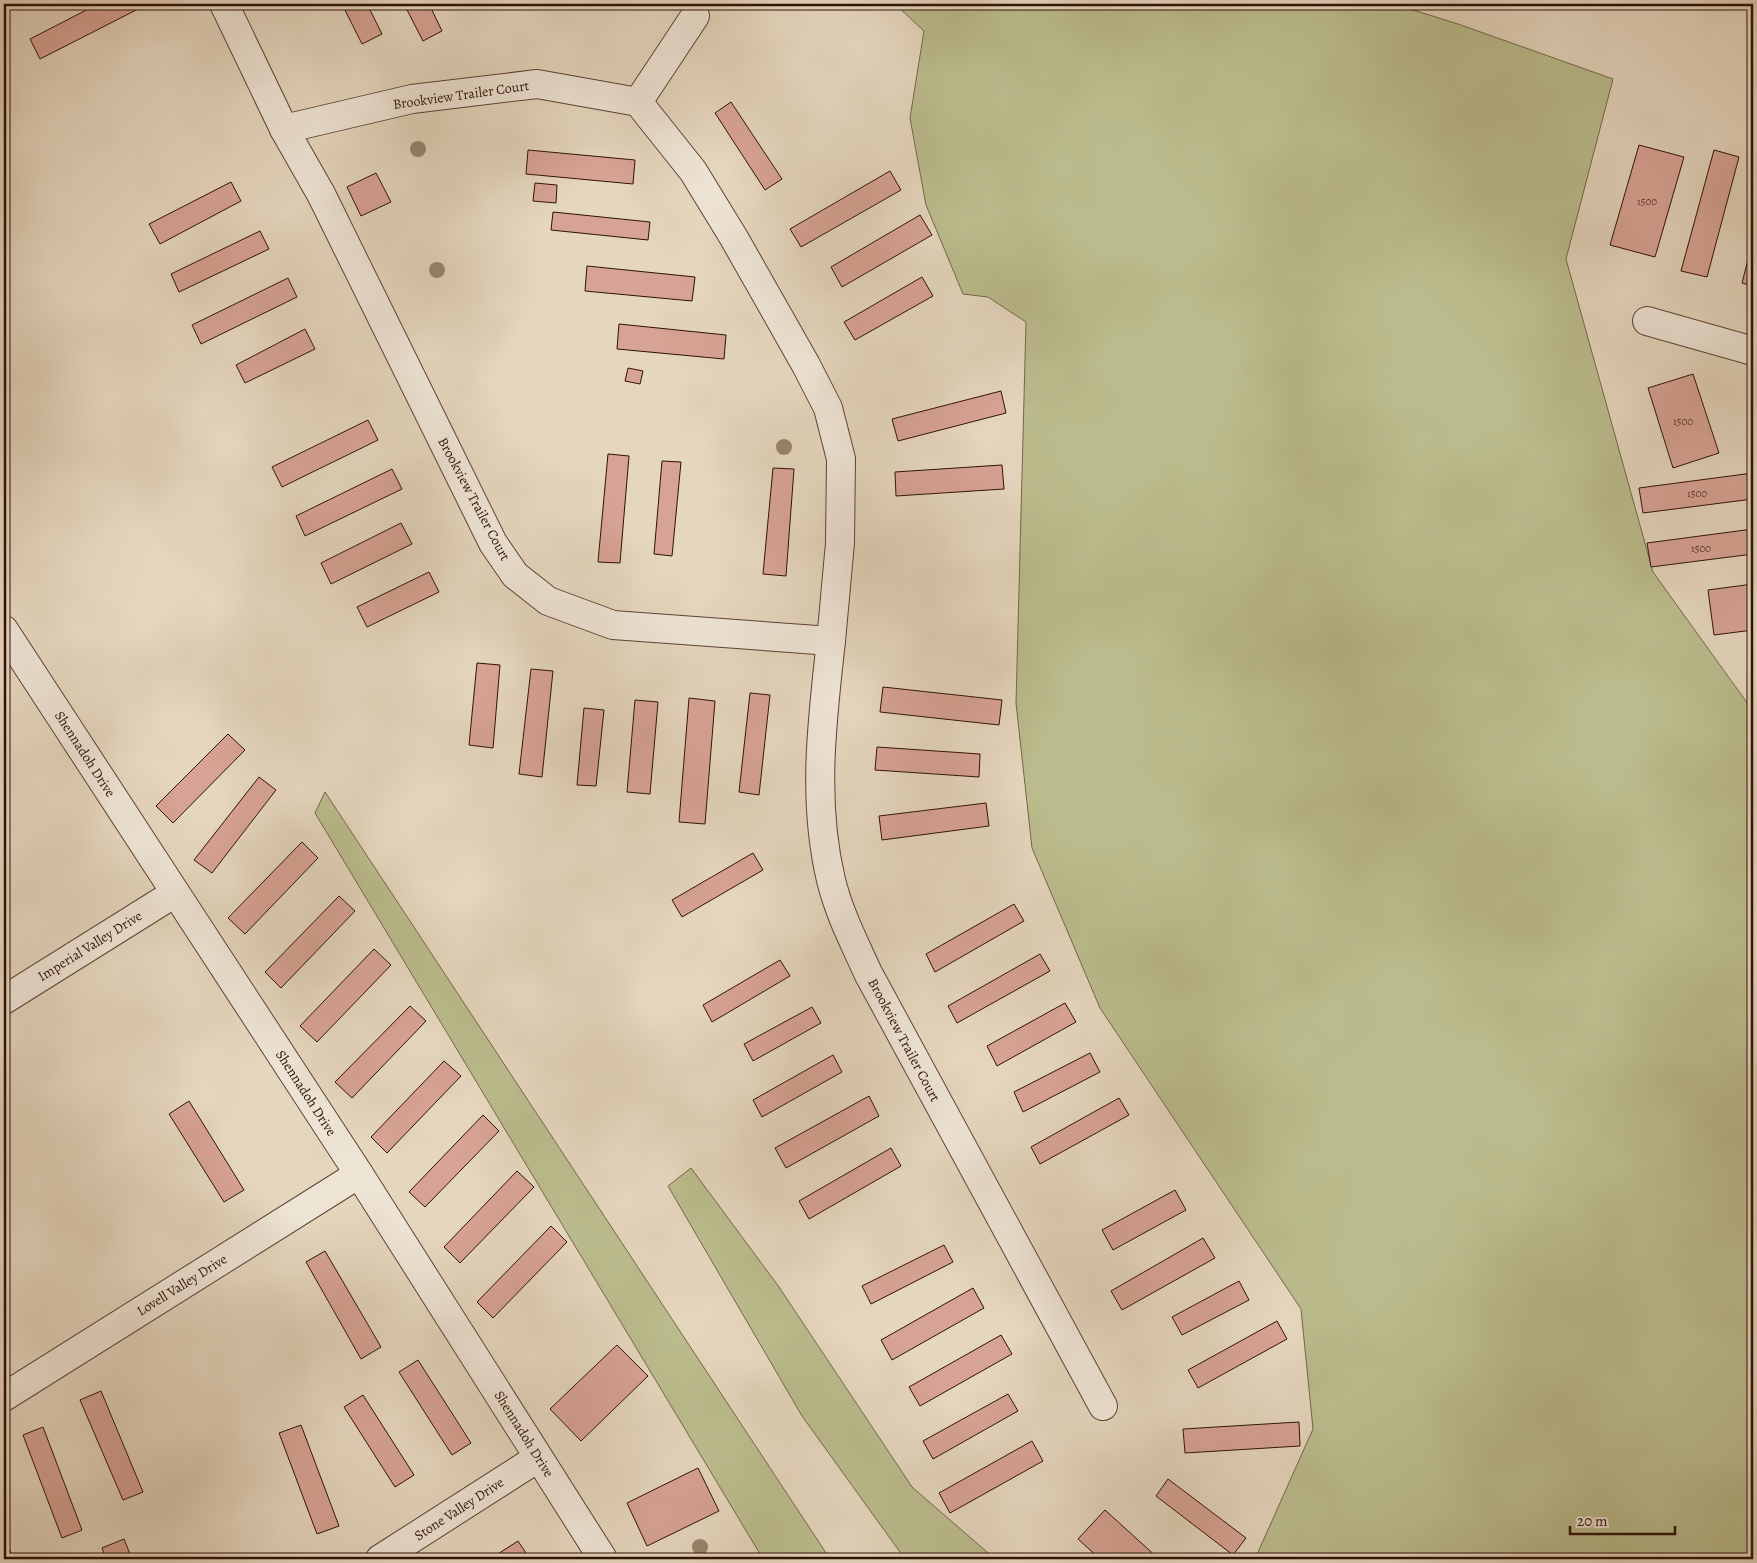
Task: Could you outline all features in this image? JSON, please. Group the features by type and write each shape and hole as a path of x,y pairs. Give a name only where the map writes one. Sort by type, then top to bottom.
{"street":[{"name":"Brookview Trailer Court","path":"224,4 284,129 321,194 493,543 515,575 548,601 613,625 831,641"},
{"path":"638,102 695,16"},
{"name":"Brookview Trailer Court","path":"284,129 412,99 537,84 638,102 693,171 806,365 828,408 841,459 840,543 821,736 820,794 824,842 831,880 843,918 880,995 1103,1406"},
{"path":"1647,321 1753,351"},
{"name":"Shennadoh Drive","path":"4,630 359,1174 603,1559"},
{"name":"Imperial Valley Drive","path":"4,1000 175,893"},
{"name":"Lovell Valley Drive","path":"4,1397 359,1174"},
{"name":"Stone Valley Drive","path":"380,1559 538,1458"}],"green space":[{"path":"895,4 1394,4 1458,24 1613,79 1566,259 1653,572 1753,711 1753,1559 1255,1559 1313,1429 1301,1309 1100,1008 1032,848 1016,703 1026,322 988,297 963,294 926,205 910,118 924,31"},
{"path":"325,792 830,1559 763,1559 315,813"},
{"path":"691,1168 779,1287 912,1487 995,1559 905,1559 802,1416 668,1186"}],"building":[{"path":"98,4 148,4 40,59 30,39"},
{"path":"342,4 367,4 382,34 362,44"},
{"path":"404,4 429,4 442,31 423,41"},
{"path":"731,102 782,179 765,190 715,113"},
{"path":"1639,145 1684,157 1655,257 1610,245"},
{"path":"528,150 635,160 633,184 526,174"},
{"path":"1714,150 1739,157 1707,277 1681,271"},
{"path":"890,171 901,190 801,247 790,229"},
{"path":"376,173 391,202 361,216 347,187"},
{"path":"231,182 241,201 160,244 149,224"},
{"path":"535,183 557,185 556,203 533,201"},
{"path":"553,212 650,222 648,240 551,230"},
{"path":"920,215 932,235 842,287 831,267"},
{"path":"260,231 269,249 179,292 171,274"},
{"path":"1753,240 1753,286 1742,283"},
{"path":"587,266 695,277 692,301 585,291"},
{"path":"922,277 933,296 855,340 844,322"},
{"path":"288,278 297,297 201,344 192,325"},
{"path":"619,324 726,335 724,359 617,349"},
{"path":"305,329 315,349 245,383 236,365"},
{"path":"628,368 643,371 640,384 625,381"},
{"path":"1693,374 1719,453 1673,468 1648,388"},
{"path":"1001,391 1006,413 898,441 892,419"},
{"path":"368,420 378,440 282,487 272,467"},
{"path":"608,454 629,456 620,563 598,562"},
{"path":"662,461 681,462 672,556 654,554"},
{"path":"1002,465 1004,489 896,496 895,472"},
{"path":"773,468 794,469 786,576 763,574"},
{"path":"392,469 402,489 305,536 296,516"},
{"path":"1753,473 1753,499 1643,513 1639,488"},
{"path":"401,523 412,544 331,584 321,563"},
{"path":"1753,529 1753,554 1651,567 1647,543"},
{"path":"429,572 439,592 367,627 357,607"},
{"path":"1753,584 1753,630 1714,635 1708,590"},
{"path":"477,663 500,665 493,748 469,745"},
{"path":"531,669 553,671 542,777 519,774"},
{"path":"883,687 1002,700 999,725 880,712"},
{"path":"750,693 770,695 759,795 739,792"},
{"path":"689,698 715,701 705,824 679,822"},
{"path":"635,700 658,702 650,794 627,792"},
{"path":"584,708 604,710 596,786 577,785"},
{"path":"228,734 245,750 173,823 156,806"},
{"path":"877,747 980,754 979,777 875,770"},
{"path":"259,777 276,790 212,873 194,860"},
{"path":"986,803 989,826 882,840 879,816"},
{"path":"302,842 318,858 245,934 228,918"},
{"path":"753,853 763,870 682,917 672,900"},
{"path":"339,896 355,911 281,988 265,972"},
{"path":"1014,904 1024,921 935,972 926,954"},
{"path":"374,949 391,965 317,1042 300,1026"},
{"path":"1040,954 1050,971 957,1023 948,1006"},
{"path":"780,960 790,976 712,1022 703,1005"},
{"path":"1065,1003 1076,1022 997,1066 987,1046"},
{"path":"410,1006 426,1021 352,1098 335,1082"},
{"path":"812,1007 821,1023 753,1061 744,1044"},
{"path":"1090,1053 1100,1072 1023,1112 1014,1092"},
{"path":"833,1055 842,1072 762,1117 753,1100"},
{"path":"444,1061 461,1076 387,1153 371,1137"},
{"path":"869,1096 879,1116 786,1168 775,1148"},
{"path":"1119,1098 1129,1115 1040,1164 1031,1147"},
{"path":"189,1101 244,1190 224,1202 169,1114"},
{"path":"483,1115 499,1131 425,1207 409,1192"},
{"path":"891,1148 901,1166 809,1219 799,1201"},
{"path":"517,1171 534,1187 460,1263 444,1247"},
{"path":"1175,1190 1186,1210 1113,1250 1102,1230"},
{"path":"551,1226 567,1242 493,1318 477,1302"},
{"path":"1203,1238 1215,1258 1122,1310 1111,1291"},
{"path":"944,1245 953,1262 871,1304 862,1286"},
{"path":"325,1251 381,1347 361,1359 306,1262"},
{"path":"1239,1281 1249,1300 1182,1335 1172,1317"},
{"path":"973,1288 984,1308 892,1360 881,1340"},
{"path":"1277,1321 1287,1339 1198,1388 1188,1370"},
{"path":"1001,1335 1012,1354 920,1406 909,1387"},
{"path":"617,1345 648,1376 581,1441 550,1409"},
{"path":"418,1360 471,1443 452,1455 399,1372"},
{"path":"101,1391 143,1492 123,1500 80,1400"},
{"path":"1008,1394 1018,1411 933,1459 923,1441"},
{"path":"363,1395 414,1475 395,1487 344,1407"},
{"path":"1299,1422 1300,1446 1185,1453 1183,1429"},
{"path":"301,1425 339,1526 317,1534 279,1433"},
{"path":"43,1427 82,1530 62,1538 23,1435"},
{"path":"1032,1441 1043,1461 950,1513 939,1493"},
{"path":"698,1468 719,1511 647,1546 627,1503"},
{"path":"1168,1479 1246,1538 1233,1555 1156,1496"},
{"path":"1105,1510 1159,1559 1100,1559 1078,1539"},
{"path":"4,1534 13,1559 4,1559"},
{"path":"124,1539 132,1559 106,1559 102,1548"},
{"path":"518,1541 530,1559 490,1559"}]}
